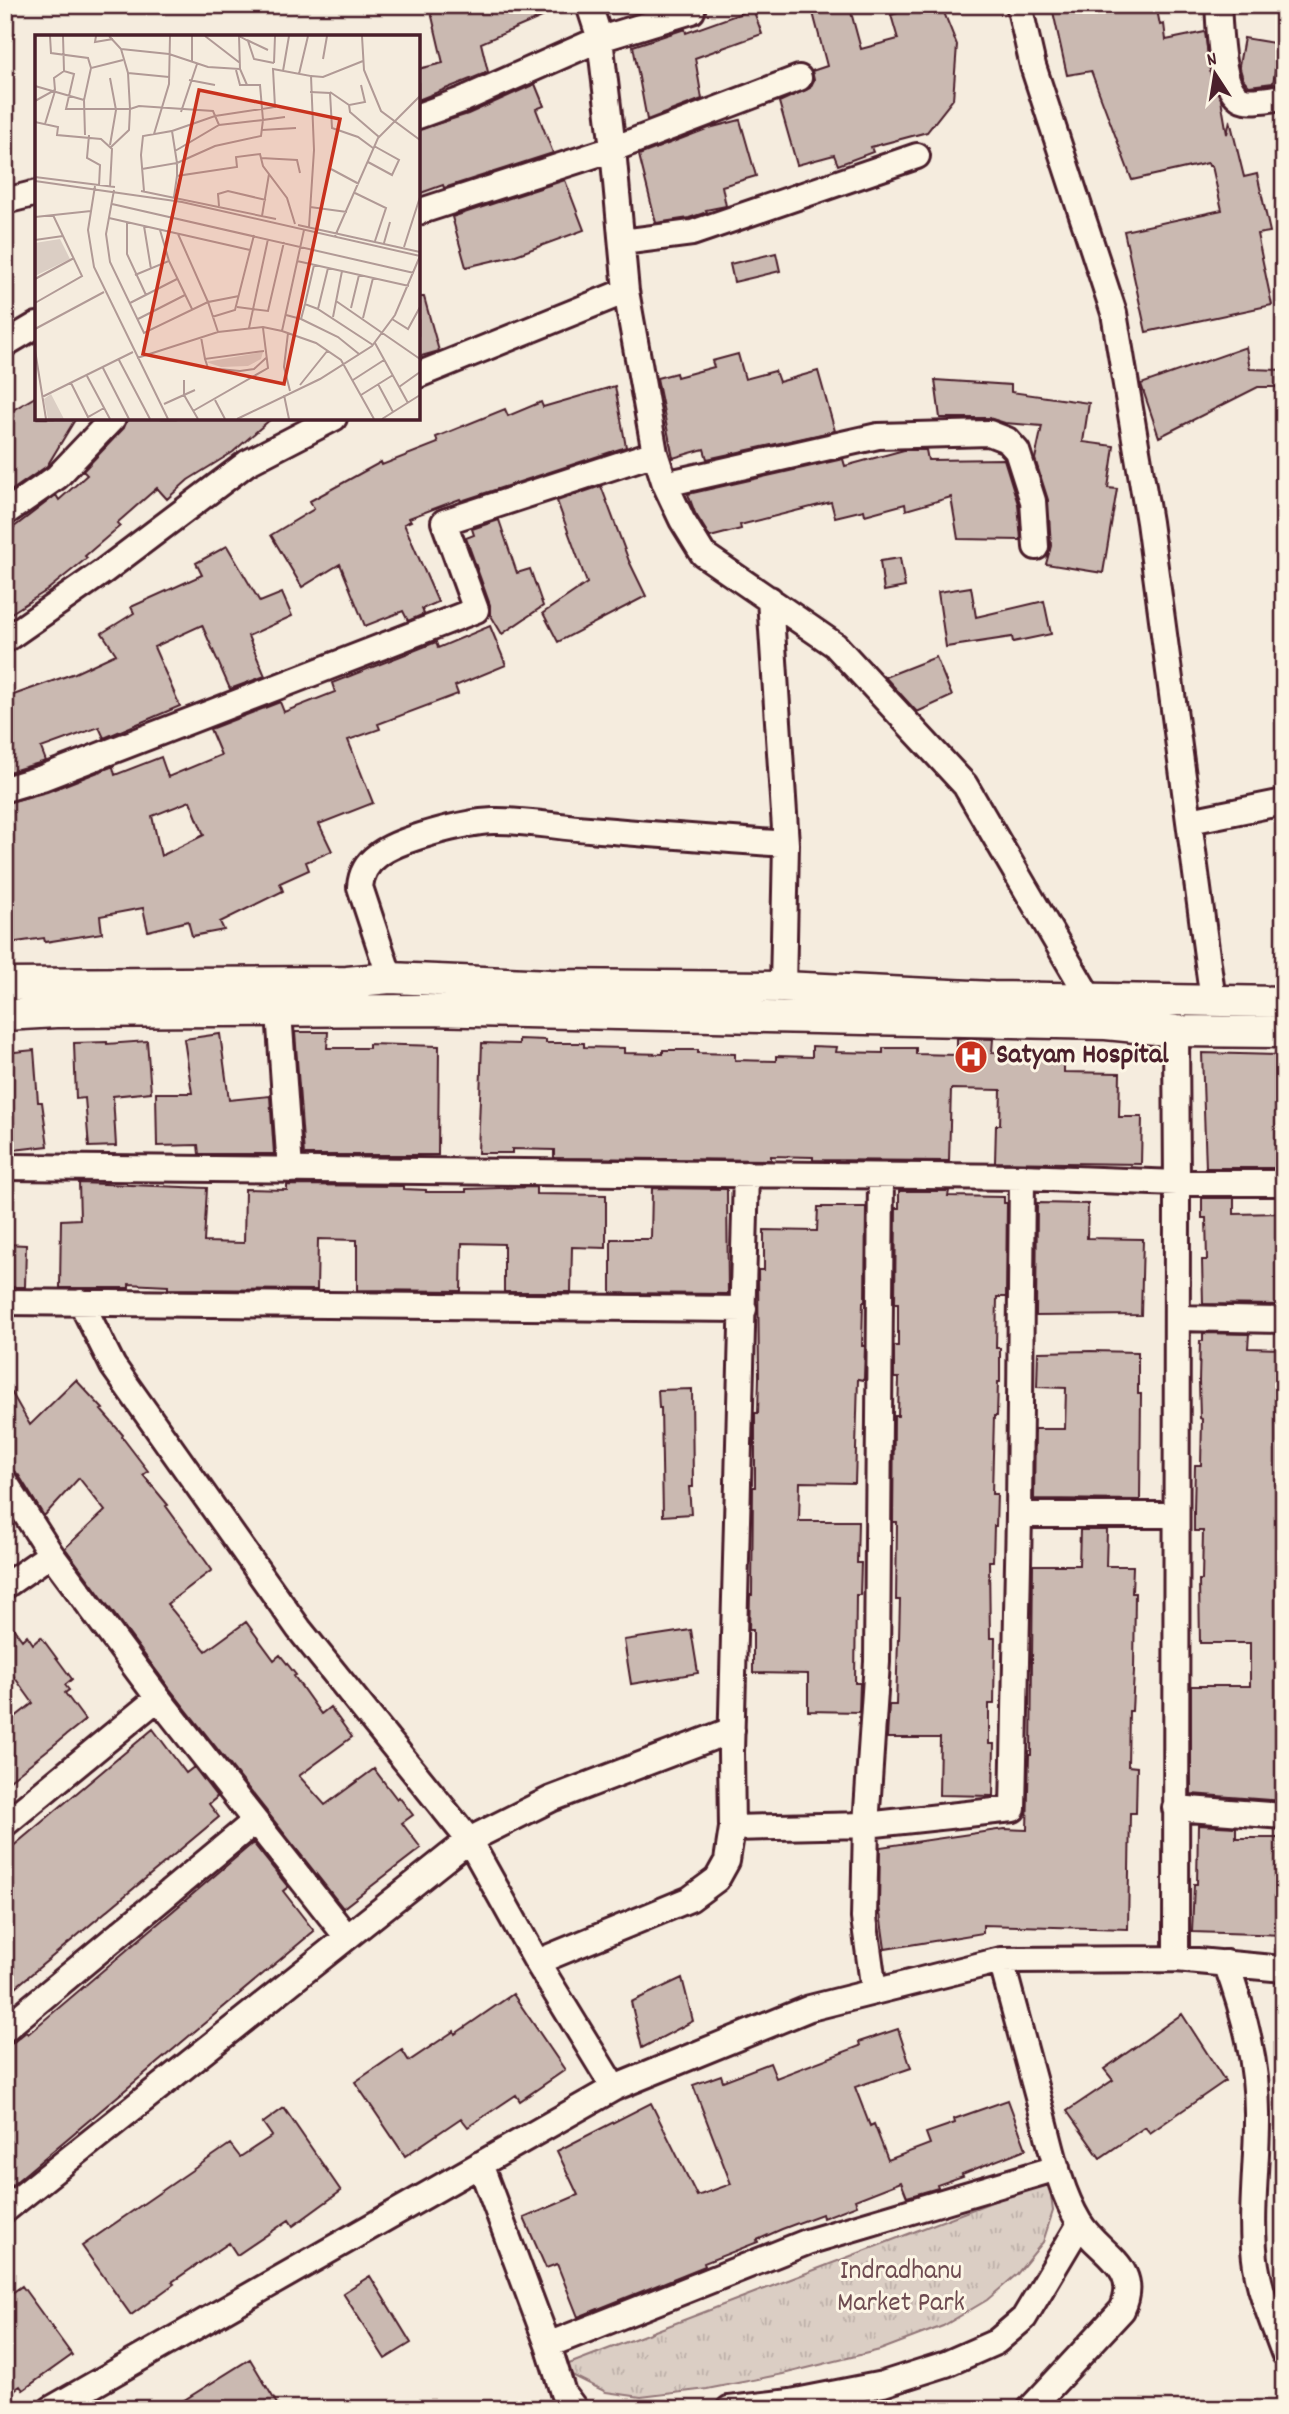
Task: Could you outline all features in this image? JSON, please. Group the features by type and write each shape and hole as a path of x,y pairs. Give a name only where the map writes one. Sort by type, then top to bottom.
{"street":[{"path":"589,5 600,40 632,327 655,453 682,520 704,554 835,645 965,785 1090,999"},
{"path":"420,115 462,100 600,40 692,11 691,5"},
{"path":"1019,5 1034,66 1114,313 1149,522 1213,1001"},
{"path":"1218,5 1225,78 1234,94 1245,100 1284,97"},
{"path":"420,211 613,149 799,78"},
{"path":"622,242 692,233 917,156"},
{"path":"5,201 35,194"},
{"path":"420,374 626,291"},
{"path":"5,344 35,326"},
{"path":"5,513 57,477 112,420"},
{"path":"5,640 104,571 247,463 330,420"},
{"path":"666,484 878,436 989,433 1007,440 1017,451 1033,501 1036,547"},
{"path":"5,789 42,778 476,610 444,522 655,453"},
{"path":"770,599 786,844 783,987"},
{"path":"1190,821 1284,802"},
{"path":"390,978 360,887 361,876 378,854 439,830 491,821 520,821 586,829 786,844"},
{"path":"5,1015 56,998 390,978 550,985 783,987 993,997 1284,1002"},
{"path":"5,984 56,998 279,1012 439,1010 1106,1024 1176,1031 1284,1032"},
{"path":"279,1012 290,1170"},
{"path":"1175,1959 1176,1031"},
{"path":"5,1167 1021,1177 1284,1183"},
{"path":"537,1962 690,1899 722,1872 727,1861 732,1828 746,1174"},
{"path":"874,1991 864,1918 866,1825 877,1662 881,1176"},
{"path":"732,1828 866,1825 1013,1809 1019,1515 1021,1177"},
{"path":"5,1302 744,1309"},
{"path":"81,1303 113,1366 291,1619 470,1840 537,1962 614,2088"},
{"path":"1177,1318 1284,1320"},
{"path":"5,1482 51,1554 158,1698 347,1937"},
{"path":"1019,1515 1176,1515"},
{"path":"5,1587 51,1554"},
{"path":"5,1824 158,1698"},
{"path":"5,2210 470,1840 551,1799 732,1730"},
{"path":"1175,1808 1284,1816"},
{"path":"5,2029 254,1822"},
{"path":"51,2409 614,2088 810,2008 1001,1960 1175,1959 1284,1969"},
{"path":"1001,1960 1057,2168 1080,2224 1120,2267 1128,2280 1127,2299 1122,2310 1030,2409"},
{"path":"1226,1964 1244,2012 1255,2077 1256,2266 1284,2353"},
{"path":"480,2164 548,2345 563,2393 575,2409"},
{"path":"548,2345 807,2242 1057,2168"},
{"path":"729,2409 791,2402 883,2384 946,2364 996,2342 1024,2318 1080,2224"}],"green space":[{"name":"Indradhanu Market Park","path":"1049,2180 1053,2211 1043,2242 1017,2274 987,2300 943,2326 880,2350 707,2389 641,2397 606,2392 570,2374 569,2364"}],"building":[{"path":"461,5 570,5 481,43 488,72 420,99 420,69 443,63 431,12"},
{"path":"811,5 849,5 861,49 898,39 891,15 925,5 941,5 957,45 953,99 927,132 871,147 873,152 838,165 834,155 797,165 779,102 810,88 814,80 812,71 827,66"},
{"path":"1156,5 1160,25 1164,24 1166,40 1205,32 1211,77 1221,99 1227,134 1230,120 1244,177 1257,174 1270,232 1257,234 1272,305 1146,332 1124,231 1222,210 1212,166 1208,163 1132,180 1091,71 1067,75 1052,7"},
{"path":"753,9 762,34 695,58 702,99 647,120 633,46 685,29 686,33"},
{"path":"1244,38 1280,44 1273,83 1249,86 1243,79 1239,65"},
{"path":"535,84 544,106 536,109 553,153 420,193 420,129 468,114"},
{"path":"740,120 756,176 722,186 726,206 706,210 707,212 689,218 656,223 639,155 709,128"},
{"path":"565,180 584,230 513,256 466,267 452,217"},
{"path":"776,253 780,271 734,282 730,264"},
{"path":"420,297 424,297 439,351 420,356"},
{"path":"1246,347 1250,369 1284,370 1284,387 1258,387 1159,437 1141,384"},
{"path":"738,354 745,379 775,371 779,382 818,371 835,431 707,459 704,449 673,458 657,378 676,373 677,377 714,367 712,361"},
{"path":"935,380 1011,385 1011,392 1089,403 1083,442 1114,446 1108,488 1117,489 1103,573 1046,564 1051,546 1048,500 1035,459 1042,426 1005,423 989,418 940,418"},
{"path":"615,386 626,447 461,501 460,499 409,518 411,521 404,524 438,602 422,609 424,614 408,621 403,611 365,626 340,564 302,587 271,535 314,509 310,501 381,462 382,465 438,443 436,437 505,409 508,416 541,402 543,407"},
{"path":"35,397 35,420 75,420 47,466 5,495 5,423 14,416 11,411"},
{"path":"126,420 270,420 233,452 188,480 167,499 157,488 117,523 120,526 85,556 87,558 46,591 5,617 5,534 56,495 59,500 87,475 83,471 124,428"},
{"path":"904,450 926,450 928,460 1004,459 1018,504 1021,540 958,539 951,497 906,510 905,504 865,515 864,510 835,517 831,502 740,525 741,529 710,537 695,513 688,494 843,459 845,466"},
{"path":"601,486 629,561 646,596 558,642 543,613 587,583 557,501"},
{"path":"499,520 517,573 530,569 543,606 502,634 490,614 490,605 466,538 474,535 472,529"},
{"path":"227,546 260,602 282,593 292,616 248,636 265,676 230,689 202,625 154,647 180,706 104,738 99,727 41,748 46,761 5,773 5,698 75,673 116,654 102,633 134,613 131,607 202,575 196,563"},
{"path":"900,558 905,587 884,591 880,561"},
{"path":"971,587 976,617 1044,601 1051,634 1013,642 1012,637 946,647 938,592"},
{"path":"490,626 506,665 455,686 458,694 378,724 380,729 348,740 373,803 319,824 332,851 306,862 309,870 280,883 283,891 220,922 224,930 192,936 188,921 148,931 143,908 100,916 102,933 45,942 44,938 9,943 5,914 5,803 47,792 111,767 115,775 161,757 168,777 221,755 210,729 280,702 284,712 335,692 332,683 436,642 438,648","holes":["190,801 204,835 161,856 152,816"]},
{"path":"936,657 952,696 917,712 885,677"},
{"path":"295,1032 328,1032 327,1048 369,1048 369,1044 439,1046 438,1155 304,1155"},
{"path":"220,1034 229,1100 270,1096 274,1154 199,1154 198,1145 157,1146 156,1093 192,1093 184,1039"},
{"path":"957,1038 993,1039 992,1052 1064,1054 1064,1072 1120,1073 1119,1117 1142,1117 1141,1164 995,1162 1001,1090 951,1089 949,1161 813,1160 813,1157 771,1156 771,1160 554,1158 554,1150 512,1149 512,1153 478,1153 482,1043 519,1044 519,1039 546,1040 546,1043 584,1043 584,1047 624,1048 624,1053 663,1054 663,1050 698,1050 698,1053 735,1054 735,1060 776,1061 776,1056 812,1057 812,1046 837,1047 836,1052 883,1053 883,1048 916,1048 916,1054 957,1055"},
{"path":"147,1041 151,1092 113,1096 116,1146 89,1147 85,1098 76,1099 74,1043"},
{"path":"34,1050 38,1102 42,1102 48,1146 5,1151 5,1053"},
{"path":"1202,1053 1276,1055 1280,1168 1206,1168"},
{"path":"79,1183 207,1188 204,1242 244,1243 245,1189 287,1190 287,1185 403,1186 403,1189 426,1192 466,1192 466,1189 536,1187 536,1194 606,1195 606,1248 572,1247 571,1292 504,1292 504,1244 462,1243 461,1291 357,1290 357,1240 318,1239 317,1290 168,1289 168,1286 129,1284 129,1288 60,1288 61,1220 80,1219"},
{"path":"652,1188 727,1189 728,1294 611,1293 611,1239 651,1239"},
{"path":"899,1191 949,1191 948,1196 1004,1197 1004,1203 1007,1203 1006,1297 997,1297 996,1348 1000,1348 1000,1382 997,1416 994,1416 992,1494 997,1494 993,1561 989,1561 990,1638 995,1638 994,1704 989,1704 989,1744 994,1744 993,1796 939,1795 940,1738 887,1738 889,1705 896,1705 900,1600 896,1600 897,1522 893,1522 894,1416 898,1416 899,1378 894,1378 894,1346 898,1346 898,1303 895,1303 896,1208 899,1208"},
{"path":"1202,1198 1234,1198 1234,1214 1284,1213 1284,1305 1203,1304 1202,1260 1207,1260 1206,1218 1202,1218"},
{"path":"1037,1203 1088,1204 1087,1238 1143,1239 1141,1315 1036,1316"},
{"path":"818,1207 866,1207 862,1346 865,1346 864,1380 858,1379 855,1483 800,1482 799,1521 858,1521 857,1563 861,1563 860,1595 856,1595 855,1683 860,1683 859,1712 808,1711 808,1674 753,1673 753,1630 749,1630 755,1413 758,1413 759,1377 758,1270 764,1270 764,1230 817,1231"},
{"path":"5,1244 26,1245 25,1287 5,1287"},
{"path":"1203,1333 1249,1334 1248,1348 1284,1349 1284,1801 1191,1794 1191,1686 1250,1686 1250,1643 1200,1643 1199,1580 1202,1580 1203,1531 1194,1531 1194,1511 1195,1465 1201,1465 1199,1381 1200,1341 1203,1341"},
{"path":"1038,1352 1138,1352 1138,1394 1141,1394 1140,1500 1034,1499 1035,1429 1065,1429 1066,1388 1037,1387"},
{"path":"76,1380 123,1435 148,1471 143,1475 168,1505 166,1506 212,1570 167,1604 206,1651 246,1622 274,1660 280,1655 321,1714 330,1707 352,1737 299,1776 325,1805 374,1769 413,1815 402,1823 421,1848 343,1908 170,1689 65,1548 105,1511 79,1478 44,1516 18,1474 5,1467 5,1381 30,1425"},
{"path":"692,1389 693,1487 689,1487 691,1514 663,1516 661,1408 658,1390"},
{"path":"1080,1530 1107,1530 1106,1566 1133,1566 1134,1671 1132,1711 1129,1711 1128,1766 1137,1767 1136,1813 1130,1813 1128,1929 983,1925 983,1933 885,1949 879,1906 880,1847 1004,1829 1027,1830 1031,1755 1033,1565 1079,1565"},
{"path":"5,1617 22,1640 27,1635 33,1644 41,1637 72,1679 65,1685 69,1690 65,1693 85,1720 5,1784 5,1725 33,1703 5,1664"},
{"path":"691,1630 698,1673 631,1684 624,1640"},
{"path":"153,1729 186,1773 194,1767 217,1797 209,1804 219,1817 5,1996 5,1853"},
{"path":"1198,1825 1236,1827 1236,1838 1284,1838 1284,1935 1192,1932 1194,1884 1197,1884"},
{"path":"253,1843 288,1887 283,1891 314,1931 5,2191 5,2049 26,2032 28,2034"},
{"path":"682,1978 693,2021 642,2048 631,2002"},
{"path":"513,1994 565,2070 520,2101 516,2095 468,2127 461,2118 405,2156 355,2082 402,2050 409,2061 454,2031 455,2034"},
{"path":"1182,2014 1225,2081 1150,2133 1145,2127 1100,2158 1067,2111 1113,2080 1104,2069"},
{"path":"898,2029 911,2068 855,2087 870,2126 874,2124 888,2160 930,2144 926,2133 955,2123 954,2119 1008,2100 1026,2149 937,2185 938,2188 907,2197 901,2182 855,2200 857,2205 782,2229 757,2240 758,2242 704,2263 705,2266 578,2317 557,2264 546,2268 524,2218 578,2195 557,2151 651,2103 697,2196 731,2184 693,2085 721,2075 723,2081 770,2063 776,2078 860,2046 859,2042"},
{"path":"284,2108 341,2191 293,2226 289,2220 237,2255 229,2243 172,2282 174,2284 131,2315 82,2246 230,2144 240,2157 272,2136 263,2123"},
{"path":"370,2276 411,2343 385,2359 343,2293"},
{"path":"22,2286 72,2355 23,2390 20,2386 5,2396 5,2298"},
{"path":"250,2359 280,2409 170,2409"}],"place":[{"name":"Satyam Hospital","path":"971,1057"}]}
